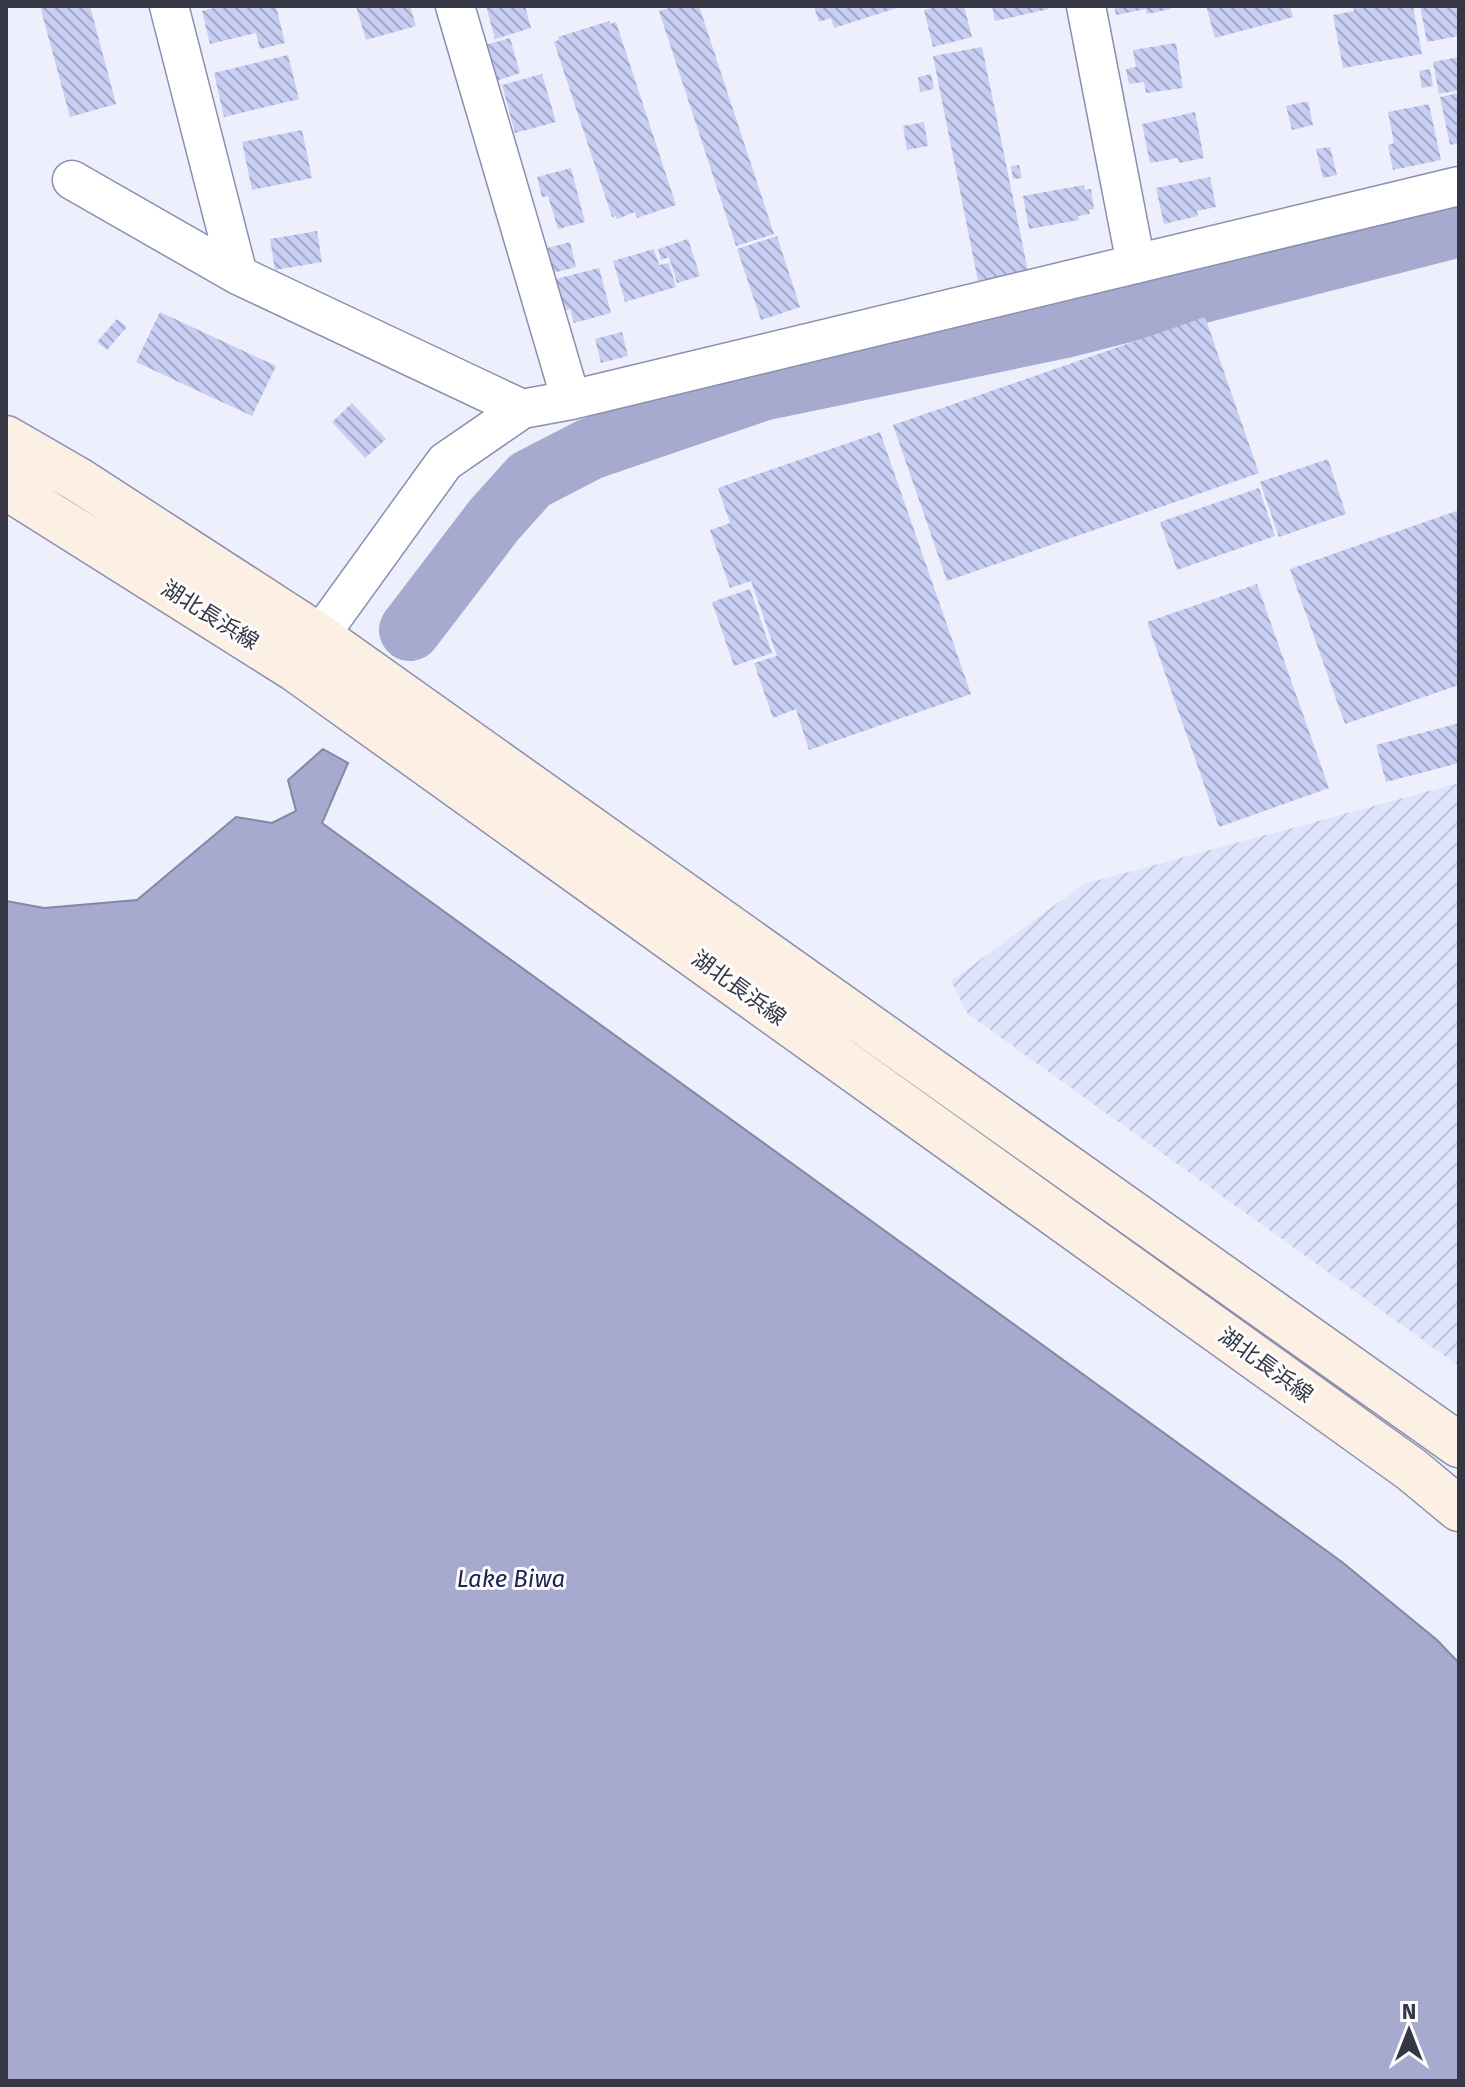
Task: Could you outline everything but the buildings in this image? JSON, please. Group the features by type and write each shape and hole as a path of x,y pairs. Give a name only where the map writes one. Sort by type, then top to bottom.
{"main road":[{"name":"湖北長浜線","path":"6,438 77,479 1412,1470 1459,1509"},
{"name":"湖北長浜線","path":"6,487 307,652 1459,1445"}],"street":[{"path":"169,6 238,275"},
{"path":"455,6 571,400"},
{"path":"1086,6 1136,264"},
{"path":"72,180 238,275 522,409"},
{"path":"307,652 445,462 522,409 571,400 1459,186"}],"shaded area":[{"path":"1459,783 1459,1366 968,1014 951,981 1084,884"}],"water":[{"name":"Lake Biwa","path":"323,749 348,763 322,823 1342,1562 1437,1640 1459,1663 1459,2081 6,2081 6,901 44,908 137,900 236,817 272,823 296,811 288,780"}],"waterway":[{"path":"410,630 494,520 530,480 590,449 762,390 1065,327 1459,226"}]}
